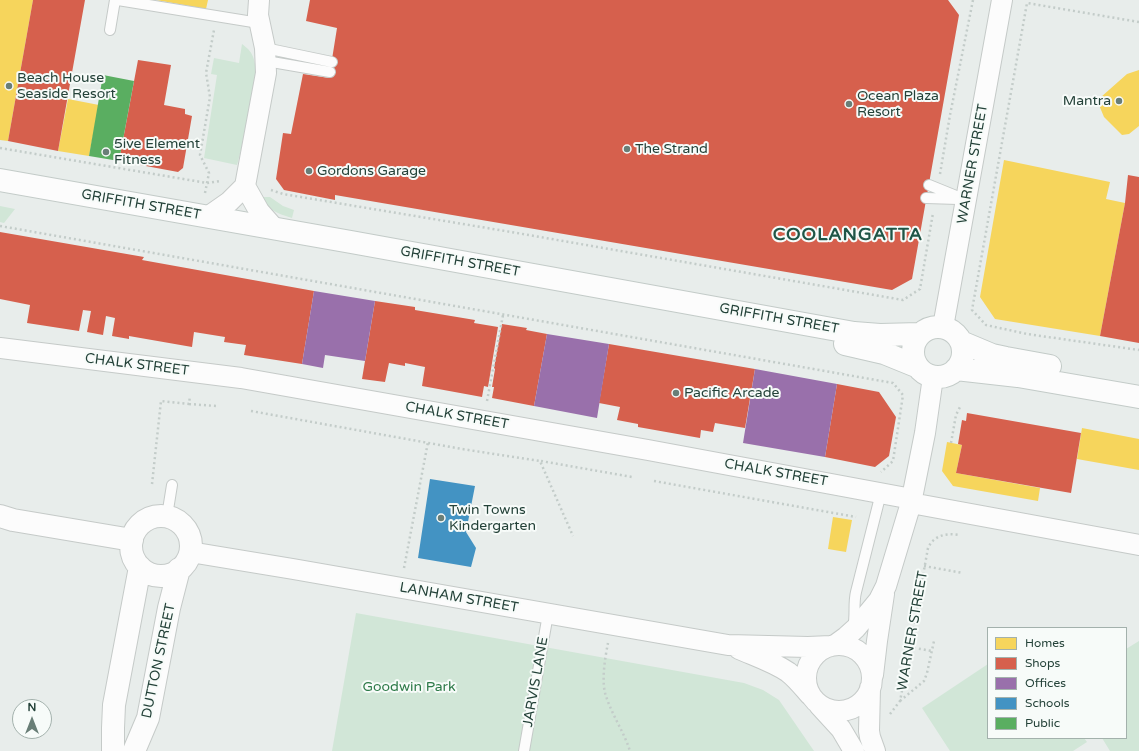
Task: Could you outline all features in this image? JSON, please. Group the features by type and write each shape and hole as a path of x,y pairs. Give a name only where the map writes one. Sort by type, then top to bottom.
{"main road":[{"name":"GRIFFITH STREET","path":"0,180 854,332 880,335 920,334"},
{"name":"GRIFFITH STREET","path":"0,194 852,345 884,353 924,371"},
{"path":"943,327 951,330 957,335 963,349 963,356 960,363 950,374 941,377 924,371 913,357 915,340 927,329 943,327"},
{"path":"961,342 992,355 1139,382"},
{"path":"956,369 1018,376 1139,397"},
{"path":"0,516 13,520 132,540"},
{"path":"157,516 167,516 183,525 191,543 185,561 172,573 155,575 140,567 134,559 131,550 132,540 135,531 140,524 157,516"},
{"name":"DUTTON STREET","path":"138,744 147,722 151,705 169,608 185,561"},
{"path":"113,751 112,728 116,694 140,567"},
{"path":"112,728 138,744"}],"street":[{"path":"209,216 229,202 245,186 266,73 265,54 258,15 259,0"},
{"name":"WARNER STREET","path":"943,327 1002,0"},
{"path":"245,186 259,211 274,228"},
{"name":"CHALK STREET","path":"0,348 240,378 880,493 912,501 1139,545"},
{"path":"886,586 871,685 864,699 849,710 837,711 825,708 813,699 808,691 805,679 807,666 819,651 833,645 852,632 876,604 886,586 912,501 925,433 924,371"},
{"name":"LANHAM STREET","path":"185,561 400,588 728,645 808,647 833,645"},
{"name":"LANHAM STREET","path":"728,645 788,672 838,725 854,751"},
{"path":"833,645 842,645 853,648 863,655 869,665 872,676 868,725 872,744"}],"lane":[{"path":"110,30 116,0 259,23"},
{"path":"265,54 331,67"},
{"path":"932,193 966,200"},
{"path":"167,516 172,486"},
{"path":"852,632 854,626 854,603 856,592 880,493"},
{"name":"JARVIS LANE","path":"524,751 548,614"}],"path":[{"path":"267,189 283,194 903,300 920,289 932,193 950,115 973,0"},
{"name":"WARNER STREET","path":"1139,22 1027,3 972,310 986,325 1027,334 1139,350"},
{"path":"205,195 209,173 200,155 210,97 206,73 217,16"},
{"path":"0,148 207,183 221,181 225,182"},
{"path":"0,226 893,383 903,395 893,461 881,472"},
{"path":"484,421 503,315"},
{"path":"189,404 190,396"},
{"path":"152,484 161,401 216,406"},
{"path":"951,443 956,415 960,407"},
{"path":"250,411 632,477"},
{"path":"400,588 428,442"},
{"path":"540,461 573,536"},
{"path":"654,481 856,517"},
{"name":"WARNER STREET","path":"872,744 887,725 890,714 900,701 928,548 933,540 940,536 949,534 959,535"},
{"path":"924,566 962,573"},
{"path":"610,625 604,675 605,695 617,723 627,741 630,751"},
{"path":"900,701 924,681 934,640"},
{"path":"909,647 932,651"}],"green space":[{"path":"242,44 252,55 256,70 237,165 204,158 217,75 211,74 214,58 239,63"},
{"path":"263,197 270,197 283,206 294,210 292,218 271,209"},
{"path":"0,206 15,209 4,223 0,222"},
{"name":"Goodwin Park","path":"356,613 744,683 763,690 779,700 814,751 332,751"},
{"path":"1139,641 1139,751 1110,751 1103,739 1127,739 1127,648"},
{"path":"987,665 987,739 1085,739 1087,742 1073,751 950,751 922,708"}],"building: Homes":[{"name":"Beach House Seaside Resort","path":"0,0 33,0 8,141 0,140"},
{"path":"156,0 208,0 206,9"},
{"path":"337,0 462,0 466,4 466,11 474,23 452,38 352,20"},
{"name":"Ocean Plaza Resort","path":"847,51 880,57 891,71 895,71 902,83 893,92 898,98 895,109 916,138 916,143 897,157 794,139 782,122 783,117 811,97 813,85 822,78 815,68 827,60 831,62"},
{"name":"Mantra","path":"1139,70 1139,126 1129,134 1122,135 1104,117 1099,105 1101,97 1127,74"},
{"path":"68,99 99,105 89,156 58,151"},
{"path":"1004,160 1110,182 1106,199 1125,203 1100,336 995,319 980,297"},
{"path":"1082,428 1139,439 1139,470 1077,459"},
{"path":"947,442 962,445 956,473 1040,488 1038,501 953,486 942,471"},
{"path":"833,517 852,520 846,552 828,549"}],"building: Shops":[{"path":"33,0 85,0 58,151 8,141"},
{"name":"The Strand","path":"310,0 948,0 959,15 912,279 892,290 335,195 335,200 284,190 276,179 283,133 291,134 303,74 329,78 337,28 306,21"},
{"path":"138,60 171,65 164,105 185,109 185,114 192,116 183,168 178,172 119,161"},
{"path":"1128,175 1139,177 1139,343 1100,336 1125,203"},
{"path":"0,232 144,257 142,260 314,291 302,364 244,355 246,345 224,342 225,337 194,332 192,347 129,336 129,339 112,336 115,318 106,316 103,335 87,332 91,311 83,310 79,331 27,323 30,305 0,299"},
{"path":"375,301 415,307 415,310 475,320 474,323 498,327 488,387 484,386 482,397 422,386 425,367 405,363 405,366 389,363 385,382 362,379"},
{"path":"502,324 527,328 526,330 547,334 534,406 492,398 494,387 492,387 494,368"},
{"path":"609,344 755,369 745,428 715,423 713,432 701,430 700,438 638,427 638,424 617,420 620,407 599,403"},
{"path":"837,384 879,392 896,417 889,456 875,467 825,457"},
{"path":"967,413 1081,433 1071,493 956,473 962,445 958,444 962,420 966,421"}],"building: Offices":[{"path":"314,291 375,301 365,361 325,355 323,368 302,364"},
{"path":"547,334 609,344 597,418 534,406"},
{"path":"755,369 837,384 825,457 743,443"}],"building: Schools":[{"path":"430,479 475,486 466,532 476,548 471,567 418,558"}],"building: Public":[{"path":"103,75 134,81 119,161 89,156"}],"place":[{"name":"Beach House Seaside Resort","path":"9,86"},
{"name":"Mantra","path":"1119,101"},
{"name":"Ocean Plaza Resort","path":"849,104"},
{"name":"The Strand","path":"627,149"},
{"name":"5ive Element Fitness","path":"106,152"},
{"name":"Gordons Garage","path":"309,171"},
{"name":"Pacific Arcade","path":"676,393"},
{"name":"Twin Towns Kindergarten","path":"441,518"}],"district":[{"name":"COOLANGATTA","path":"848,235"}]}
